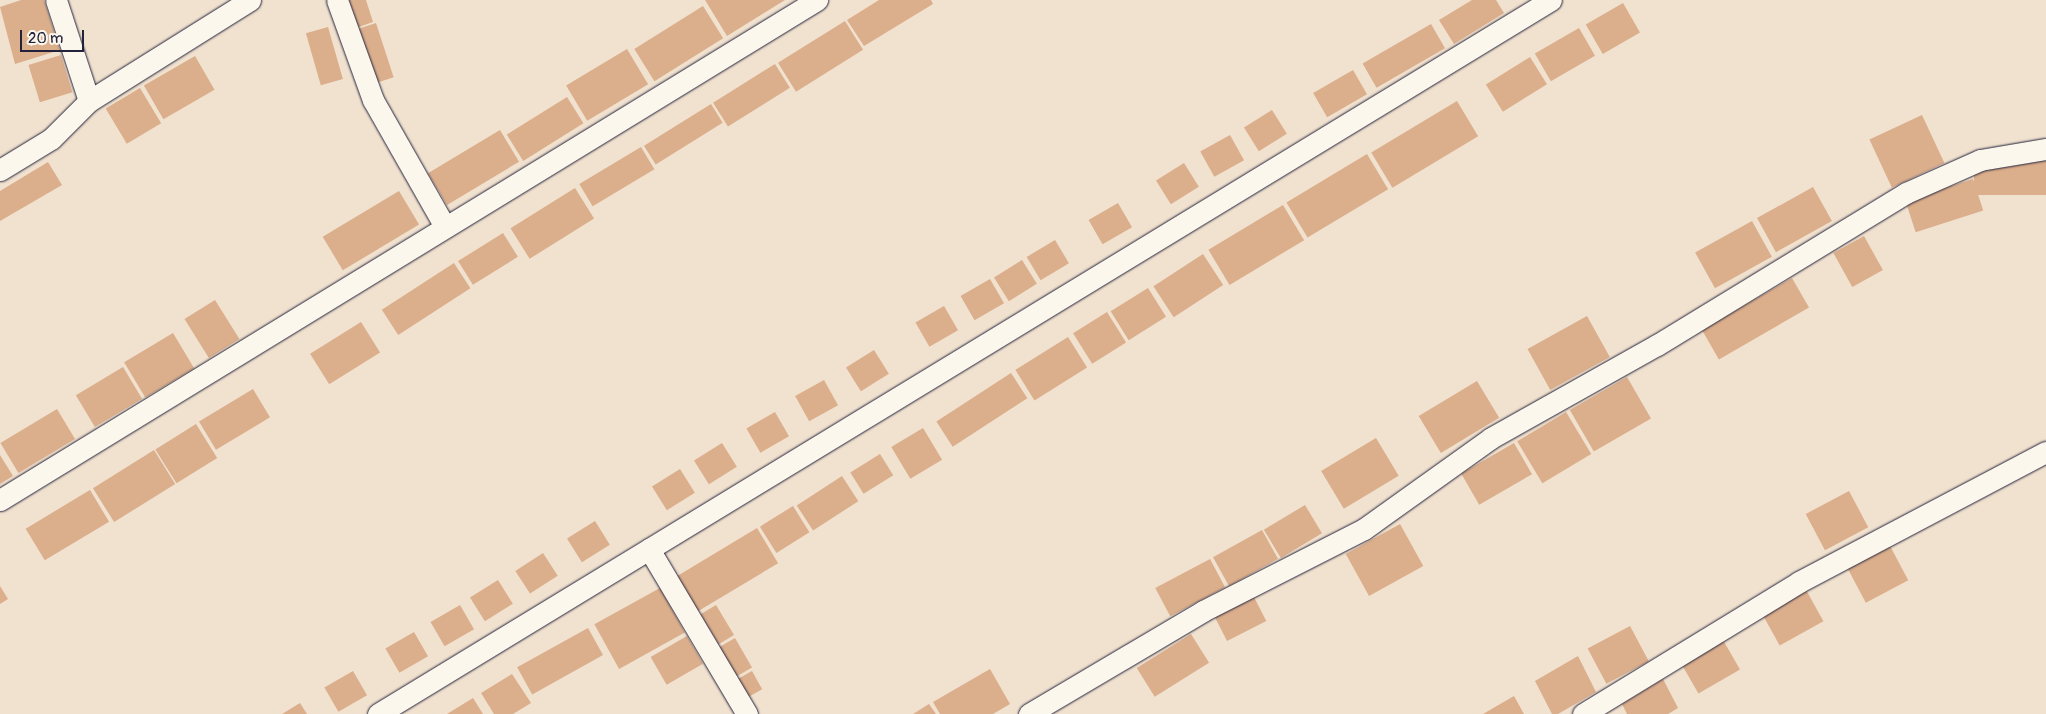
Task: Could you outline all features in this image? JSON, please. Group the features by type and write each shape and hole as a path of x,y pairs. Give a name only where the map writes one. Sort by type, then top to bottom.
{"street":[{"path":"56,0 89,101"},
{"path":"0,170 51,139 89,101 250,0"},
{"path":"337,0 373,100 445,227"},
{"path":"0,500 817,0"},
{"path":"378,714 1551,0"},
{"path":"1030,714 1202,611 1364,528 1491,438 1657,345 1906,192 1980,160 2046,149"},
{"path":"1583,714 1798,582 2046,452"},
{"path":"649,549 747,714"}],"building":[{"path":"21,0 44,0 60,50 15,64 0,7"},
{"path":"347,0 366,0 373,22 356,28"},
{"path":"705,0 785,0 727,36"},
{"path":"879,0 931,0 933,4 864,46 847,20"},
{"path":"1472,0 1496,0 1504,13 1454,44 1439,20"},
{"path":"1623,3 1640,32 1603,54 1586,24"},
{"path":"703,6 723,38 654,81 634,49"},
{"path":"845,21 863,50 796,92 778,63"},
{"path":"376,23 394,77 375,83 357,29"},
{"path":"1431,24 1445,48 1377,88 1363,64"},
{"path":"328,27 343,79 321,85 306,33"},
{"path":"1579,28 1595,56 1551,81 1535,54"},
{"path":"627,49 648,84 587,121 566,86"},
{"path":"61,55 72,92 40,102 28,65"},
{"path":"195,56 214,90 163,119 144,86"},
{"path":"1530,57 1547,84 1503,112 1486,85"},
{"path":"775,64 790,88 728,126 713,103"},
{"path":"1353,70 1367,94 1327,117 1313,93"},
{"path":"140,88 161,123 127,144 106,109"},
{"path":"567,97 583,123 523,161 507,135"},
{"path":"1457,101 1478,136 1392,188 1371,153"},
{"path":"711,104 723,123 656,165 644,146"},
{"path":"1272,110 1287,134 1259,151 1244,127"},
{"path":"1922,115 1944,163 1892,188 1869,140"},
{"path":"500,130 519,162 447,205 428,173"},
{"path":"1230,135 1244,160 1214,177 1200,151"},
{"path":"641,147 654,169 593,206 579,184"},
{"path":"1367,154 1388,189 1308,238 1286,202"},
{"path":"1974,161 2046,161 2046,195 1974,195"},
{"path":"48,162 62,185 0,221 0,191"},
{"path":"1184,163 1199,187 1171,204 1156,180"},
{"path":"1973,179 1983,210 1916,232 1905,201"},
{"path":"1813,187 1832,221 1776,252 1757,218"},
{"path":"575,188 594,219 530,259 511,228"},
{"path":"399,191 419,224 343,270 323,237"},
{"path":"1118,203 1132,227 1103,244 1089,220"},
{"path":"1283,205 1304,240 1230,285 1208,250"},
{"path":"1752,221 1772,257 1715,288 1695,253"},
{"path":"503,233 518,257 473,285 458,261"},
{"path":"1864,236 1883,270 1852,287 1833,253"},
{"path":"1055,240 1069,263 1041,280 1027,257"},
{"path":"1203,254 1223,285 1174,317 1154,286"},
{"path":"1022,260 1037,284 1009,301 994,277"},
{"path":"454,263 470,288 398,335 382,310"},
{"path":"1792,278 1809,307 1719,359 1702,330"},
{"path":"990,279 1004,303 975,320 961,296"},
{"path":"1148,288 1166,317 1129,340 1111,311"},
{"path":"215,300 239,339 209,358 184,319"},
{"path":"944,306 958,330 929,347 915,322"},
{"path":"1107,312 1126,343 1092,364 1073,333"},
{"path":"1587,316 1610,357 1550,390 1528,349"},
{"path":"361,322 380,353 329,384 310,354"},
{"path":"173,333 194,368 145,398 124,362"},
{"path":"1068,337 1087,368 1034,400 1015,370"},
{"path":"874,350 889,374 861,391 846,367"},
{"path":"123,367 142,399 95,427 76,395"},
{"path":"1011,373 1027,398 953,447 936,421"},
{"path":"1627,377 1651,419 1594,452 1570,410"},
{"path":"824,380 838,405 809,421 795,396"},
{"path":"1477,381 1499,418 1441,453 1419,416"},
{"path":"253,389 270,417 216,450 199,421"},
{"path":"57,409 75,439 18,473 0,443"},
{"path":"775,412 789,436 760,453 746,428"},
{"path":"1566,412 1591,454 1542,483 1517,441"},
{"path":"196,424 217,458 176,483 155,449"},
{"path":"923,428 942,460 910,479 891,447"},
{"path":"1376,438 1399,476 1344,509 1321,471"},
{"path":"722,443 737,467 709,484 694,460"},
{"path":"1514,443 1532,474 1479,505 1461,474"},
{"path":"154,450 175,484 114,522 93,488"},
{"path":"880,454 893,475 864,494 850,473"},
{"path":"0,455 13,476 0,484"},
{"path":"680,469 695,493 667,510 652,486"},
{"path":"842,476 858,501 813,531 797,505"},
{"path":"90,490 109,522 45,560 26,529"},
{"path":"1849,491 1868,527 1825,550 1806,514"},
{"path":"1305,505 1322,533 1281,558 1264,530"},
{"path":"793,506 809,532 776,553 760,527"},
{"path":"595,521 610,545 582,562 567,538"},
{"path":"1400,524 1423,566 1369,596 1346,554"},
{"path":"757,528 778,563 698,611 677,576"},
{"path":"1262,530 1278,559 1229,586 1213,557"},
{"path":"1889,544 1908,580 1866,603 1847,567"},
{"path":"543,553 558,576 530,594 515,571"},
{"path":"1210,559 1225,587 1170,616 1155,588"},
{"path":"498,580 513,604 485,621 470,597"},
{"path":"0,586 8,599 0,604"},
{"path":"660,588 685,633 619,669 594,624"},
{"path":"1805,588 1823,621 1780,645 1761,612"},
{"path":"1254,597 1266,621 1227,641 1215,617"},
{"path":"460,605 474,629 445,646 431,622"},
{"path":"716,605 734,635 719,644 701,614"},
{"path":"1630,626 1649,661 1606,684 1588,649"},
{"path":"588,628 603,655 532,694 517,667"},
{"path":"414,632 428,656 399,673 385,648"},
{"path":"1191,634 1209,663 1155,697 1137,668"},
{"path":"687,636 703,664 667,685 651,657"},
{"path":"735,638 752,667 736,676 719,647"},
{"path":"1723,640 1740,669 1698,693 1681,664"},
{"path":"1578,656 1596,692 1558,714 1552,714 1535,681"},
{"path":"990,669 1010,704 993,714 940,714 933,702"},
{"path":"353,671 367,695 338,712 324,688"},
{"path":"752,671 762,689 747,698 737,679"},
{"path":"512,674 531,703 513,714 494,714 481,693"},
{"path":"1663,679 1678,708 1668,714 1627,714 1622,704"},
{"path":"1514,696 1524,714 1483,714"},
{"path":"473,698 483,714 447,714"},
{"path":"300,703 307,714 282,714"},
{"path":"929,704 936,714 913,714"}]}
